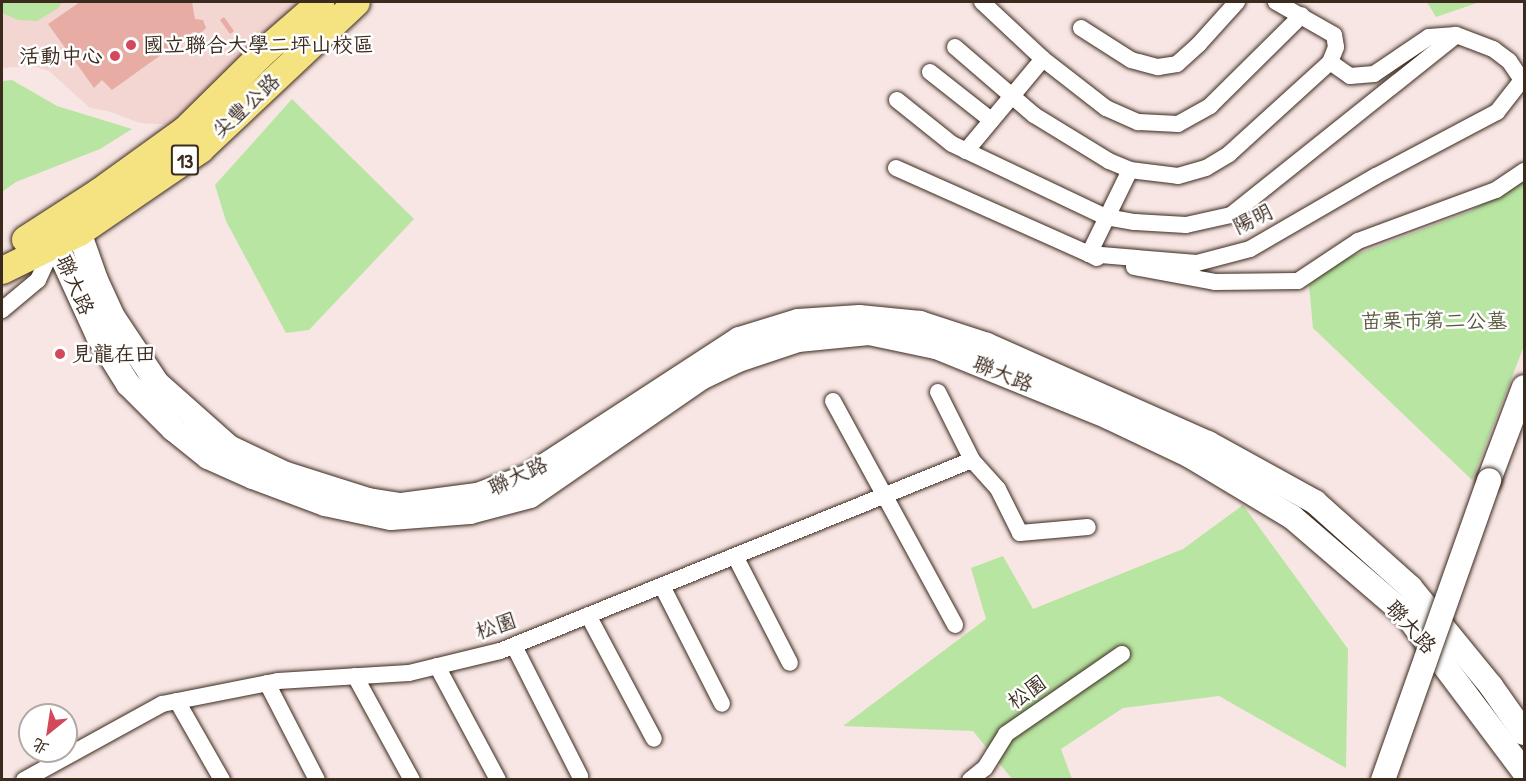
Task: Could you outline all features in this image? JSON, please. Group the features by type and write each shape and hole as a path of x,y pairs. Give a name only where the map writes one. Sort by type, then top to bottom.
{"main road":[{"name":"尖豐公路","path":"2,252 64,231 184,130 266,49 320,2"},
{"name":"尖豐公路","path":"2,270 200,149 356,2"}],"street":[{"path":"982,2 1044,59 1106,108 1137,122 1178,124 1210,106 1302,15"},
{"path":"1081,28 1131,60 1158,66 1177,64 1199,44 1237,2"},
{"path":"955,47 1034,115 1109,161 1130,170 1178,176 1206,168 1229,154 1330,62 1336,47 1334,35 1276,2"},
{"name":"陽明","path":"897,100 952,144 1060,193 1106,218 1186,225 1231,215 1456,35"},
{"name":"陽明","path":"896,168 1089,254 1197,263 1250,249 1376,176 1497,112 1522,80 1509,61 1493,49 1456,35 1429,37 1374,74 1350,76 1330,62"},
{"path":"966,151 1044,59"},
{"path":"930,72 991,120"},
{"path":"1130,170 1089,254 1110,263 1215,282 1298,281 1358,241 1497,190 1524,171"},
{"path":"2,310 38,280 64,231"},
{"name":"聯大路","path":"64,231 98,336 128,384 173,429 208,457 253,477 325,504 392,518 470,512 530,496 701,378 738,360 798,340 869,333 936,347 1208,443 1315,502 1410,587 1524,733"},
{"path":"1383,780 1524,387"},
{"path":"938,392 972,460 998,489 1020,533 1088,527"},
{"path":"832,401 955,625"},
{"name":"聯大路","path":"1110,409 1292,517 1407,616 1524,772"},
{"name":"松園","path":"24,780 162,704 267,684 409,673 514,646 972,460"},
{"path":"735,556 790,663"},
{"path":"662,586 722,704"},
{"path":"588,615 654,739"},
{"path":"514,646 580,776"},
{"name":"松園","path":"970,780 985,768 1006,734 1122,654"},
{"path":"437,666 498,780"},
{"path":"355,676 412,780"},
{"path":"267,684 317,780"},
{"path":"177,701 222,780"}],"shaded area":[{"name":"國立聯合大學二坪山校區","path":"2,2 305,2 174,125 140,123 108,111 90,108 49,71 32,66 2,68"}],"green space":[{"path":"2,2 62,2 58,8 37,21 18,20 2,13"},
{"path":"1427,2 1480,2 1436,17"},
{"path":"12,80 57,106 132,129 100,149 16,182 2,192 2,81"},
{"path":"292,99 414,219 309,330 286,333 226,221 215,185"},
{"name":"苗栗市第二公墓","path":"1524,178 1524,346 1472,480 1313,328 1309,285 1336,262 1471,211"},
{"path":"1243,505 1348,649 1346,768 1219,696 1123,708 1061,749 1072,779 1012,779 973,731 843,726 986,619 971,568 1003,556 1033,609 1183,549"}],"building":[{"name":"活動中心","path":"80,2 192,2 195,19 203,20 206,28 200,34 193,32 112,90 102,80 94,88 48,24"},
{"path":"224,17 234,31 230,34 220,20"}],"place":[{"name":"國立聯合大學二坪山校區","path":"131,45"},
{"name":"活動中心","path":"115,56"},
{"name":"見龍在田","path":"60,354"}]}
